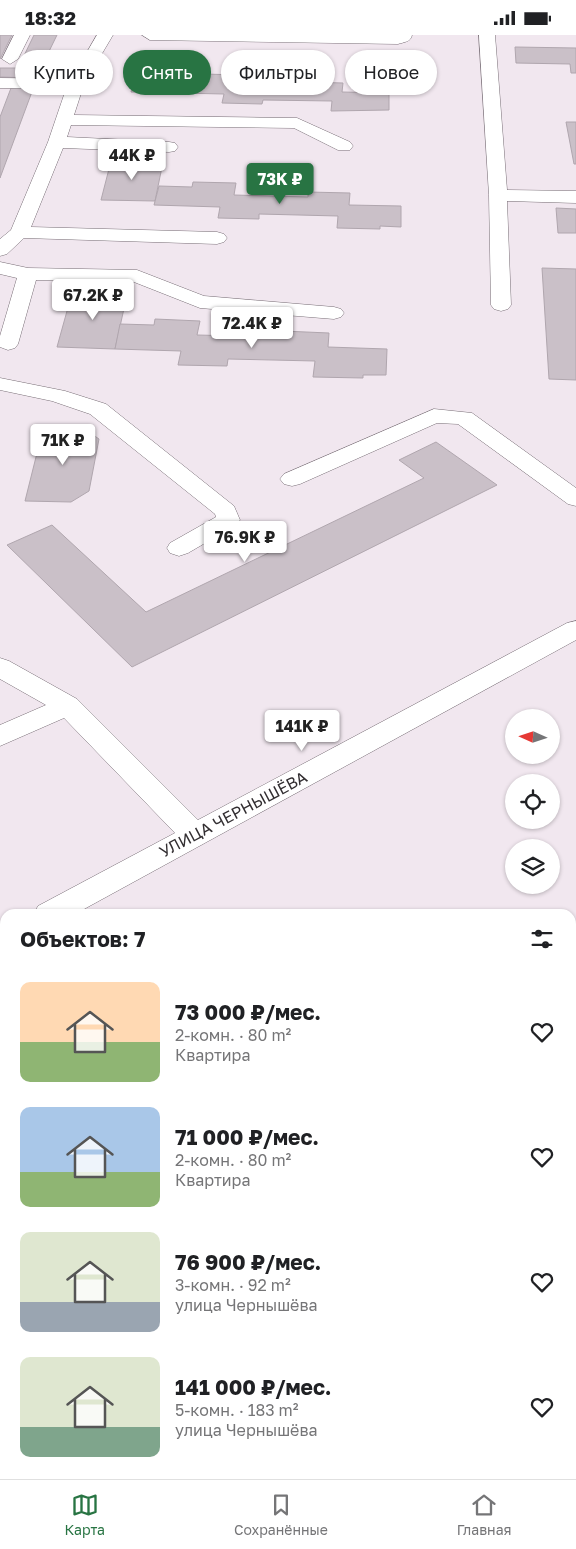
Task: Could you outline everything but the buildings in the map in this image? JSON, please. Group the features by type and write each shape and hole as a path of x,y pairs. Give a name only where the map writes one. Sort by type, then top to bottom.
{"street":[{"path":"10,59 22,35"},
{"path":"96,50 105,35"},
{"path":"150,35 398,39 404,35"},
{"path":"487,35 498,195 501,305"},
{"path":"0,83 15,83"},
{"path":"0,250 19,232 57,142 72,95"},
{"path":"64,120 297,123 344,146"},
{"path":"57,142 168,147"},
{"path":"498,195 576,197"},
{"path":"19,232 217,238"},
{"path":"0,268 28,274 137,276 200,302 334,313"},
{"path":"8,343 28,274"},
{"path":"0,384 98,409 226,511 228,520 179,548"},
{"path":"292,479 434,416 464,418 576,499"},
{"name":"УЛИЦА ЧЕРНЫШЁВА","path":"58,909 576,629"},
{"path":"0,667 68,707 195,835"},
{"path":"0,735 68,707"}]}
